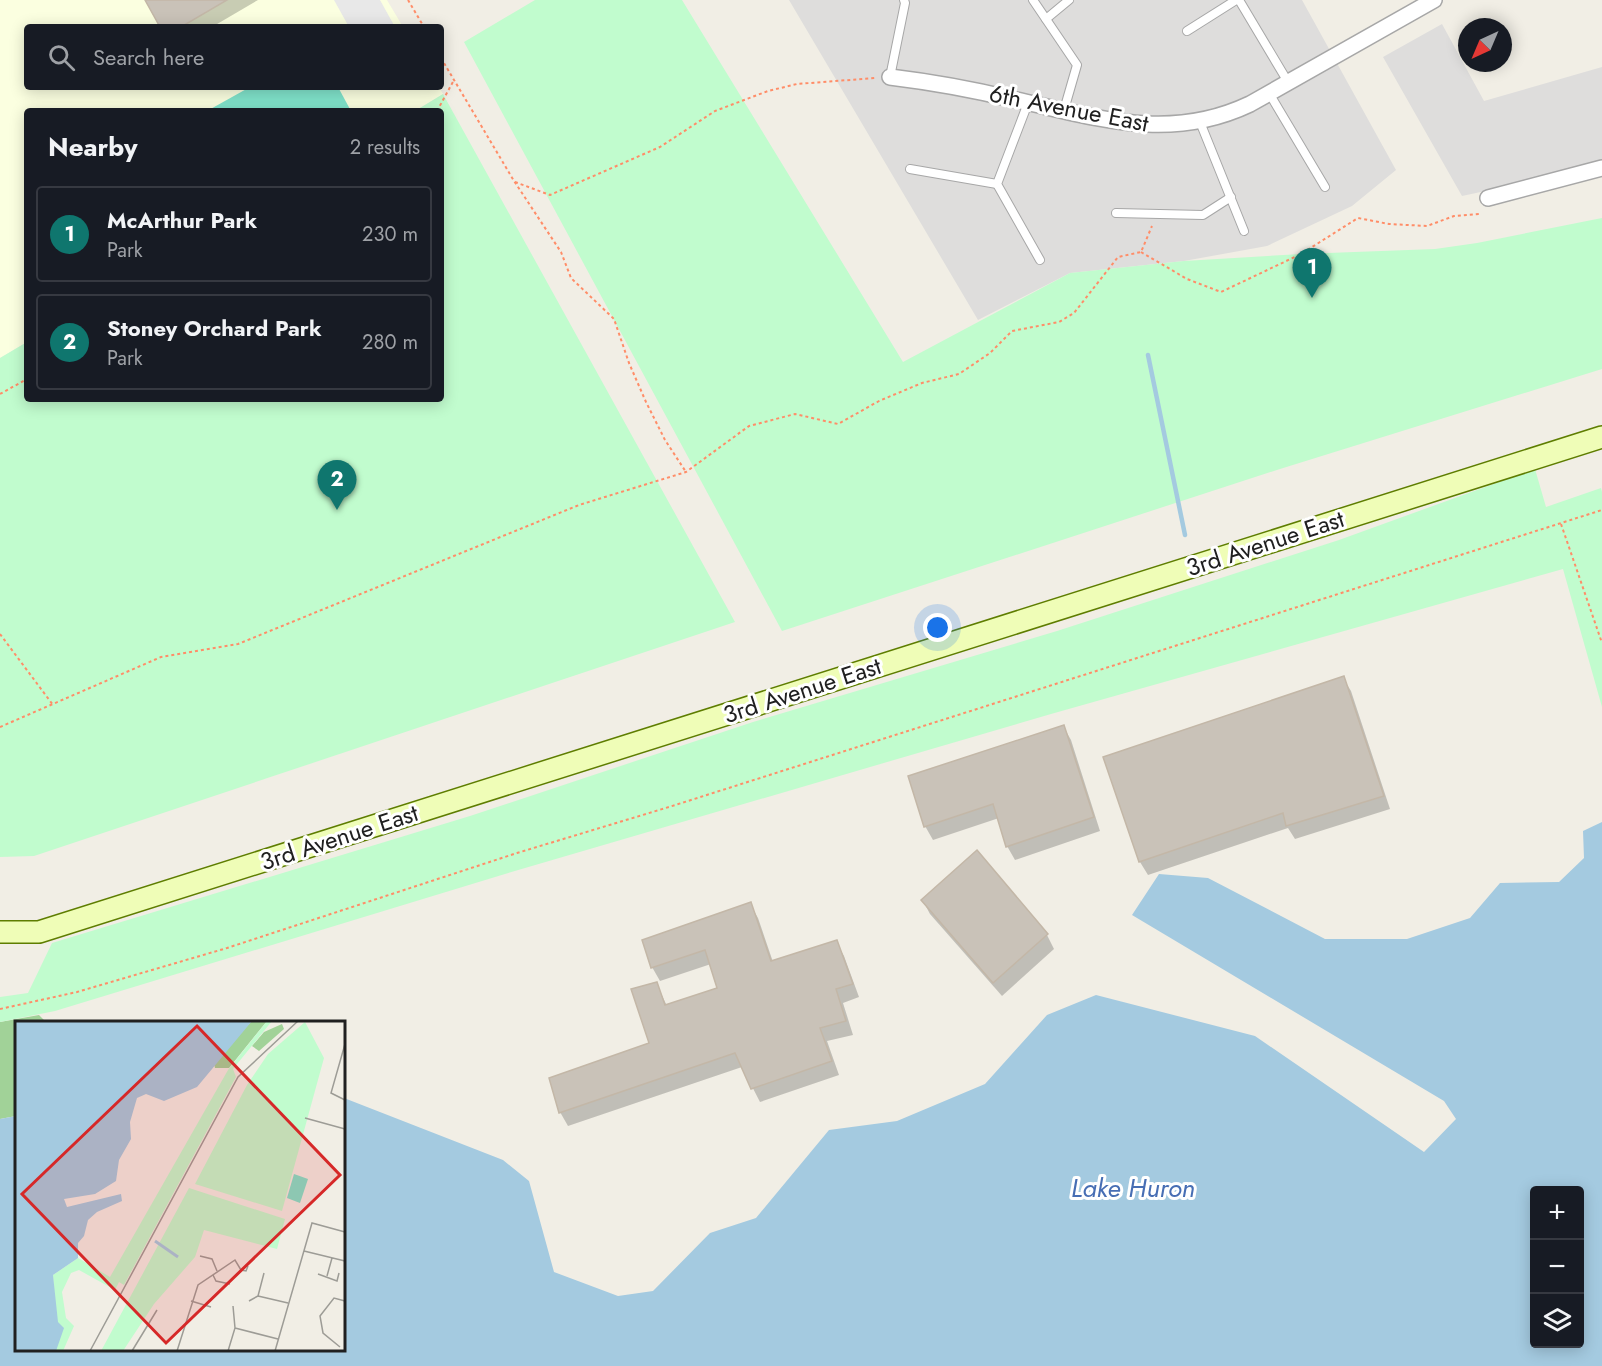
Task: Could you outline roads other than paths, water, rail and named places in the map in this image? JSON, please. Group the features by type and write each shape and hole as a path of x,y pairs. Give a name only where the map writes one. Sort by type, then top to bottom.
{"main road":[{"name":"3rd Avenue East","path":"0,932 39,932 1602,436"}],"street":[{"name":"6th Avenue East","path":"890,77 952,86 1112,121 1171,125 1200,122 1234,111 1269,93 1434,0"},
{"path":"1488,198 1602,168"}],"lane":[{"path":"890,77 904,0"},
{"path":"1033,0 1077,65 1064,111"},
{"path":"1046,19 1069,0"},
{"path":"1187,32 1237,0 1288,82"},
{"path":"1269,93 1325,187"},
{"path":"997,184 1029,102"},
{"path":"1200,122 1244,231"},
{"path":"910,169 997,184"},
{"path":"997,184 1040,260"},
{"path":"1116,213 1203,215 1231,197"}],"water":[{"name":"Lake Huron","path":"1602,822 1602,1366 0,1366 0,1119 15,1116 15,1351 345,1351 345,1098 503,1160 529,1181 554,1272 618,1296 653,1291 710,1233 756,1218 829,1130 897,1121 985,1084 1047,1015 1096,995 1255,1036 1424,1152 1456,1119 1444,1101 1132,915 1159,874 1208,878 1325,939 1407,939 1470,918 1500,883 1559,882 1584,858 1583,831"}],"waterway":[{"path":"1148,355 1185,535"}],"place":[{"name":"McArthur Park","path":"1312,298"},
{"name":"Stoney Orchard Park","path":"337,510"}]}
